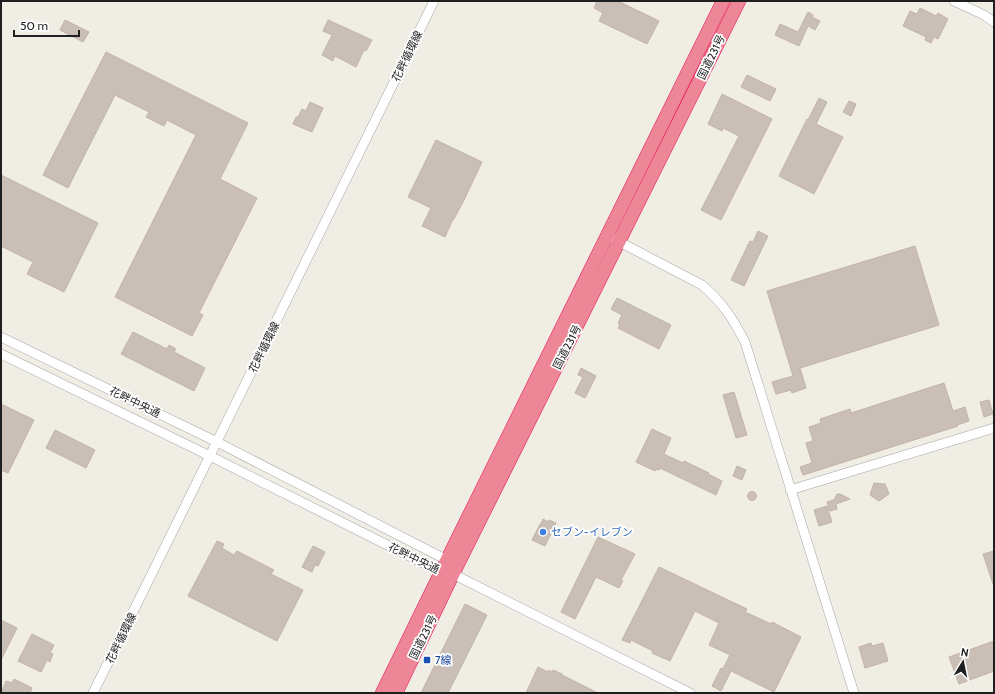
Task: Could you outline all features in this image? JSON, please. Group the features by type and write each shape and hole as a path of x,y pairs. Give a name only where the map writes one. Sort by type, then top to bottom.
{"highway":[{"name":"国道231号","path":"396,693 447,573 447,560 723,1"},
{"name":"国道231号","path":"382,693 447,573 619,242 739,1"}],"street":[{"name":"花畔循環線","path":"93,693 434,1"},
{"path":"954,1 984,15 994,22"},
{"path":"607,236 702,286 714,296 736,325 745,342 854,693"},
{"name":"花畔中央通","path":"1,337 217,442 447,560"},
{"name":"花畔中央通","path":"1,354 690,693"},
{"path":"790,490 994,428"}],"building":[{"path":"597,1 618,1 659,21 647,44 599,21 603,13 594,8"},
{"path":"920,8 936,16 938,13 948,19 938,39 934,37 931,43 925,40 926,37 903,26 910,11 917,14"},
{"path":"808,12 813,15 812,17 820,21 815,30 808,26 799,46 775,35 780,24 798,32"},
{"path":"65,20 89,32 83,42 60,30"},
{"path":"328,20 372,40 366,51 364,50 356,67 335,56 333,61 322,55 332,35 323,31"},
{"path":"106,52 248,123 220,179 257,198 199,313 203,315 192,336 115,297 196,135 167,120 164,126 146,117 149,112 115,95 68,188 43,175"},
{"path":"747,75 776,89 770,101 741,87"},
{"path":"722,94 772,119 721,220 701,210 739,136 723,128 722,131 708,124"},
{"path":"819,98 827,102 816,124 843,137 814,194 779,176"},
{"path":"849,101 856,104 851,116 843,112"},
{"path":"310,102 323,108 312,132 293,124 302,109 306,111"},
{"path":"436,140 482,162 445,237 422,226 431,208 408,197"},
{"path":"1,175 98,223 64,292 27,274 33,262 1,246"},
{"path":"758,231 768,236 744,286 731,280 750,241 753,242"},
{"path":"915,246 939,325 800,368 806,388 792,393 791,390 776,394 772,382 793,376 767,291"},
{"path":"617,298 671,325 659,349 618,328 620,324 618,323 622,315 611,309"},
{"path":"133,332 167,349 169,345 176,349 174,352 205,368 194,391 121,354"},
{"path":"581,368 596,376 585,398 575,393 583,377 578,375"},
{"path":"944,383 953,411 965,407 969,421 957,425 958,426 803,475 800,467 812,463 806,443 813,441 809,427 821,423 820,419 850,409 851,413"},
{"path":"734,392 747,435 736,438 723,395"},
{"path":"989,400 993,414 984,417 980,402"},
{"path":"1,404 34,420 8,473 1,470"},
{"path":"652,429 671,438 664,454 683,463 684,461 722,481 716,495 660,468 659,470 656,469 655,471 636,462"},
{"path":"55,430 95,450 86,468 46,448"},
{"path":"737,466 746,470 742,480 733,476"},
{"path":"874,483 885,484 889,494 879,501 870,495"},
{"path":"750,492 754,492 756,496 754,500 750,500 748,498 748,494"},
{"path":"837,494 850,499 836,504 837,509 830,511 827,502 834,500"},
{"path":"827,506 832,522 819,526 814,510"},
{"path":"543,519 548,522 549,520 556,523 545,546 532,540"},
{"path":"598,537 635,554 621,580 623,581 619,588 596,577 575,619 561,612"},
{"path":"217,541 224,544 222,548 234,555 237,551 274,570 271,574 303,590 277,641 188,596"},
{"path":"313,546 325,552 318,566 315,565 312,572 302,567"},
{"path":"994,551 994,584 993,584 983,554"},
{"path":"659,567 747,609 745,612 771,624 772,622 801,637 774,692 731,671 721,691 712,686 721,668 723,669 730,655 709,645 719,623 695,611 670,661 652,653 653,651 631,640 630,643 622,640"},
{"path":"465,604 487,615 448,693 421,693"},
{"path":"1,620 17,628 1,660"},
{"path":"32,634 54,645 50,653 53,654 50,662 47,660 41,672 18,661"},
{"path":"994,641 994,671 959,684 949,657"},
{"path":"871,643 872,646 883,643 888,661 865,668 859,647"},
{"path":"538,667 548,672 549,670 552,672 553,670 598,693 526,693"},
{"path":"14,679 32,688 30,693 1,693 6,681 12,683"}],"place":[{"name":"セブン-イレブン","path":"543,532"},
{"name":"7線","path":"427,660"}]}
